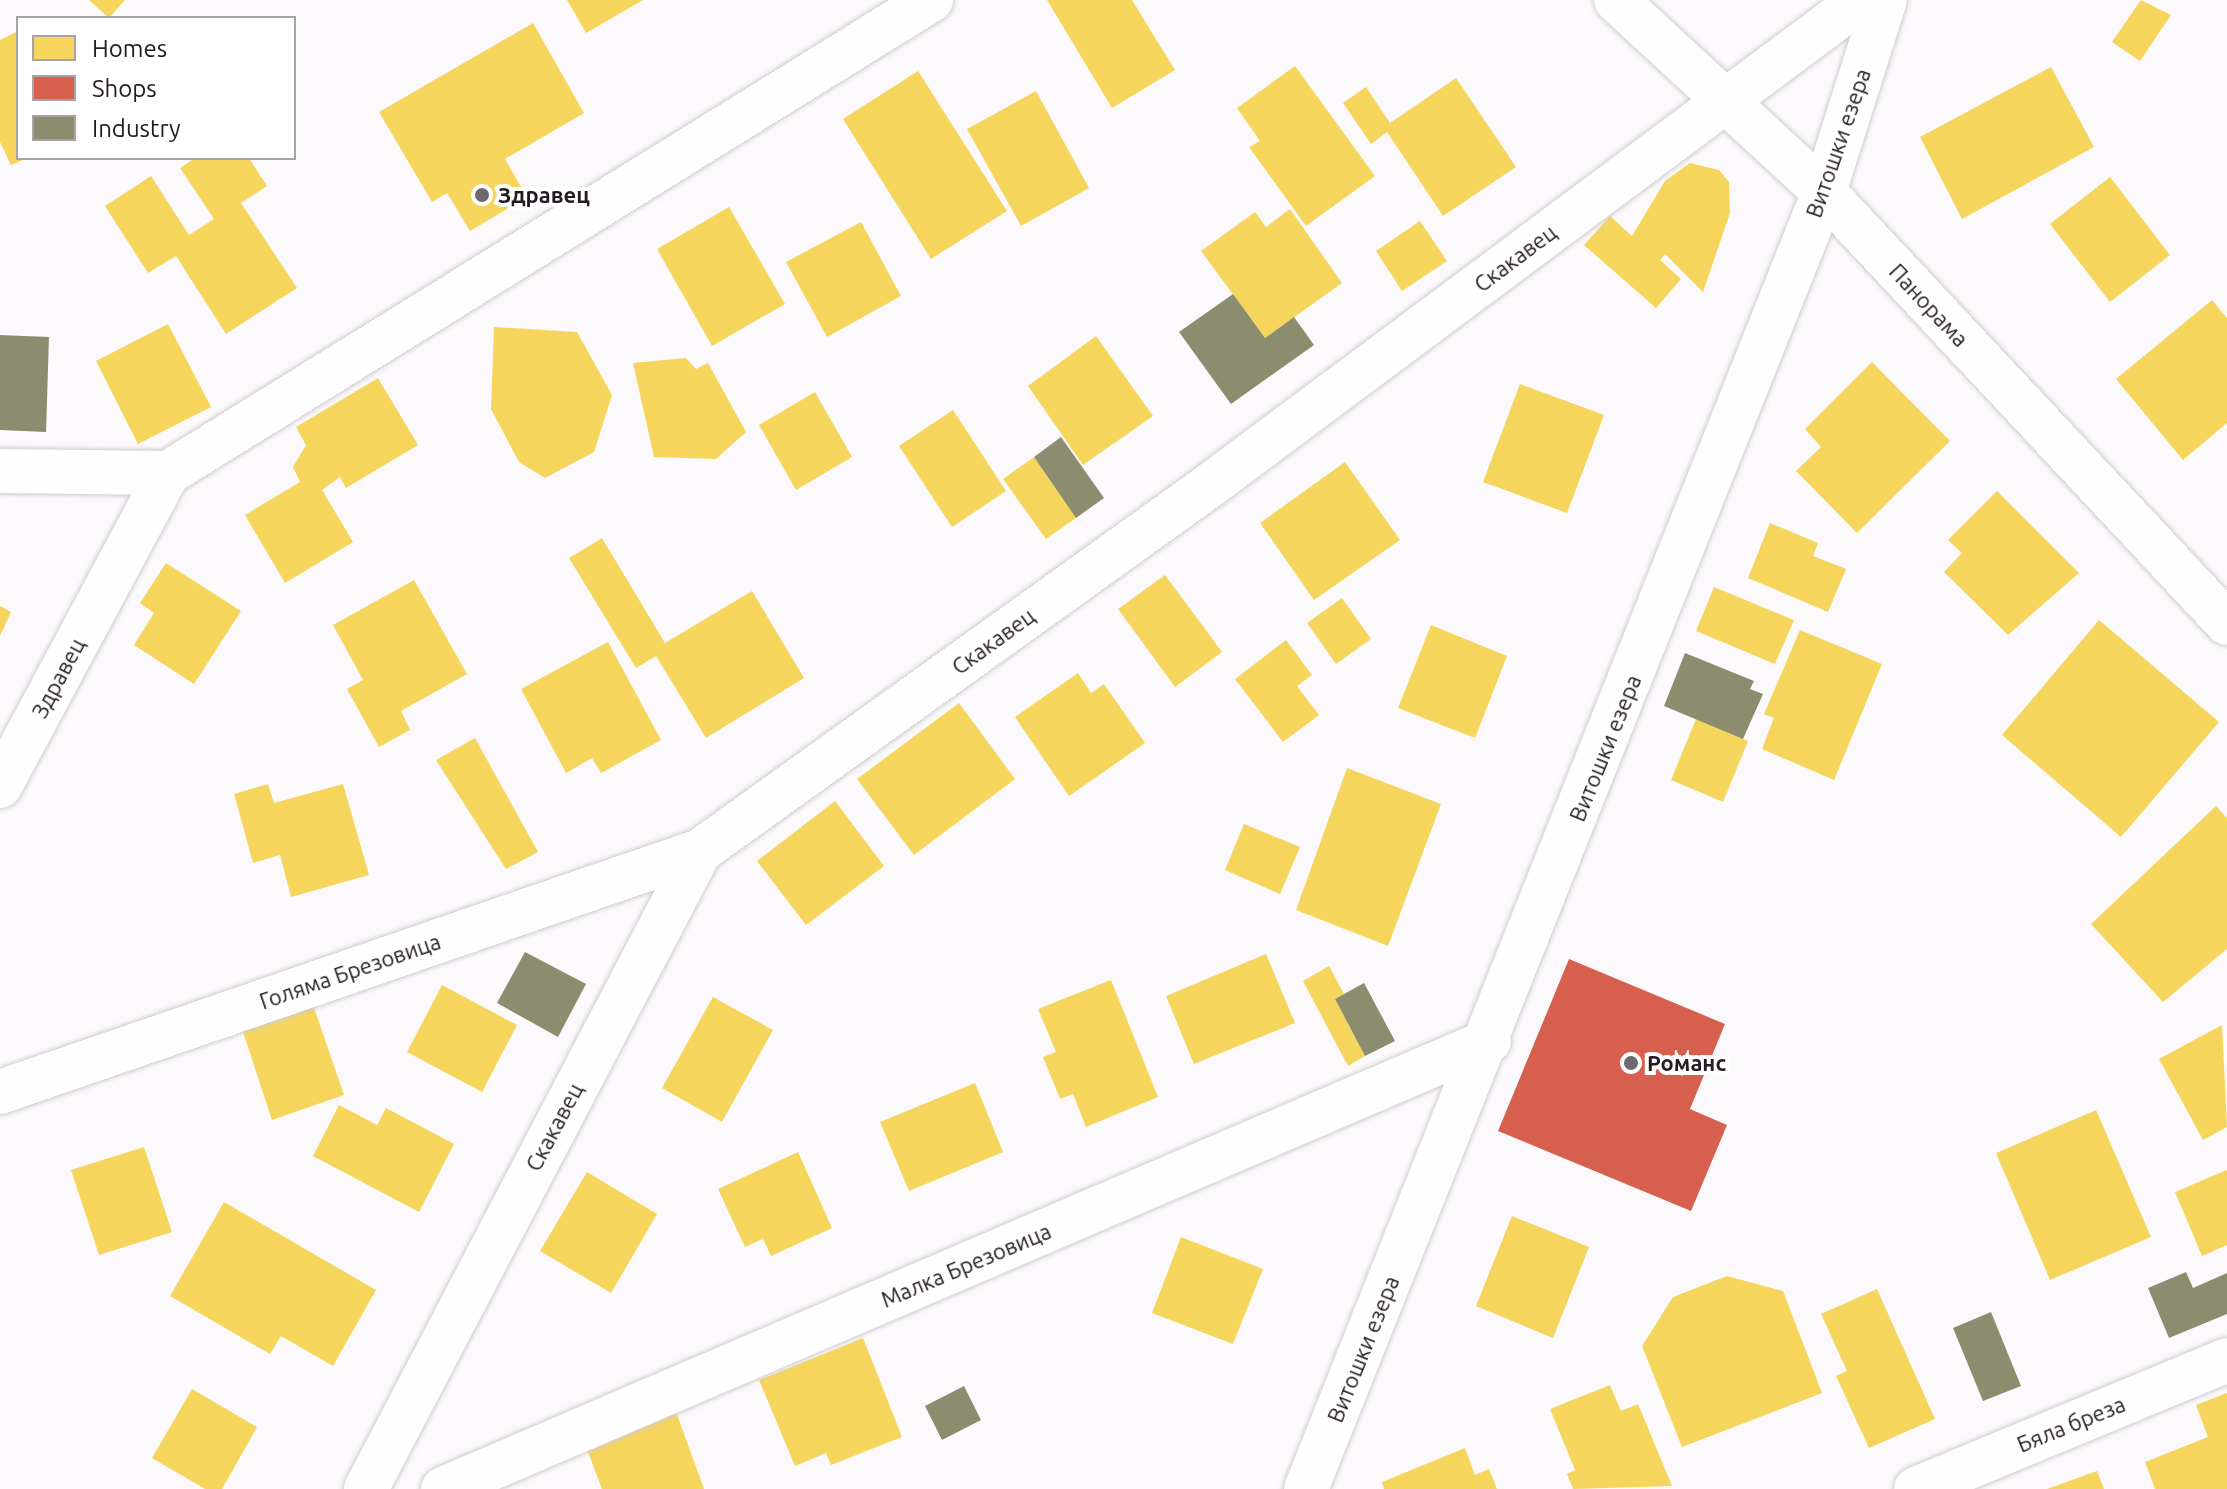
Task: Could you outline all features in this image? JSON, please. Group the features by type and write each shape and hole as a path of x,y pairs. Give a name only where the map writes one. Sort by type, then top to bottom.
{"street":[{"name":"Здравец","path":"0,786 168,473 931,0"},
{"name":"Панорама","path":"1616,0 1724,104 1824,192 2227,623"},
{"name":"Скакавец","path":"366,1489 700,851 1724,104 1861,0"},
{"name":"Витошки езера","path":"1306,1489 1489,1041 1824,192 1885,0"},
{"path":"0,471 168,473"},
{"name":"Голяма Брезовица","path":"0,1092 700,851"},
{"name":"Малка Брезовица","path":"443,1489 1489,1041"},
{"name":"Бяла бреза","path":"1916,1489 2227,1360"}],"building: Homes":[{"path":"89,0 125,0 111,16"},
{"path":"567,0 643,0 586,33"},
{"path":"1047,0 1132,0 1175,70 1112,108"},
{"path":"2141,0 2171,15 2140,61 2112,42"},
{"path":"533,23 584,113 505,159 527,197 470,231 447,193 432,202 379,112"},
{"path":"16,32 16,160 22,160 11,165 0,142 0,40"},
{"path":"1295,66 1375,176 1306,226 1249,147 1260,141 1237,108"},
{"path":"2051,67 2094,147 1962,219 1920,137"},
{"path":"918,71 1007,211 931,259 843,119"},
{"path":"1456,78 1516,167 1443,216 1387,132 1371,144 1343,103 1366,87 1390,123"},
{"path":"1036,91 1089,188 1021,226 967,129"},
{"path":"192,160 250,160 267,186 241,203 297,288 226,334 176,256 148,273 105,206 151,176 189,235 214,219 180,168"},
{"path":"1690,163 1719,170 1729,182 1730,213 1703,292 1665,254 1660,260 1681,279 1656,308 1584,245 1610,216 1632,236 1665,181"},
{"path":"2110,177 2170,255 2110,302 2050,224"},
{"path":"729,207 785,304 712,346 657,249"},
{"path":"1290,209 1342,283 1265,338 1201,251 1255,212 1266,227"},
{"path":"1420,221 1447,261 1402,291 1376,251"},
{"path":"861,222 901,296 827,337 786,262"},
{"path":"2212,300 2227,318 2227,423 2183,460 2116,379"},
{"path":"168,324 211,407 138,444 96,361"},
{"path":"494,327 577,332 612,395 594,452 545,478 519,462 491,409"},
{"path":"1096,336 1153,416 1083,465 1028,386"},
{"path":"686,358 696,369 708,363 746,432 716,459 654,457 633,363"},
{"path":"1872,362 1950,441 1857,533 1796,471 1821,447 1805,429"},
{"path":"378,378 418,445 346,488 340,477 322,490 353,542 285,583 245,515 300,482 293,467 306,445 296,427"},
{"path":"1520,384 1604,415 1567,513 1483,482"},
{"path":"815,392 852,457 796,490 759,425"},
{"path":"953,410 1006,491 952,527 899,446"},
{"path":"1034,457 1076,518 1046,539 1003,479"},
{"path":"1345,462 1400,540 1314,600 1260,523"},
{"path":"1997,491 2079,573 2008,635 1944,572 1962,553 1948,540"},
{"path":"1770,523 1818,543 1813,556 1846,569 1828,612 1748,578"},
{"path":"602,538 665,643 752,591 804,678 706,738 656,656 636,668 569,558"},
{"path":"166,563 241,611 194,684 134,645 154,613 140,603"},
{"path":"1165,575 1222,652 1175,687 1118,609"},
{"path":"414,580 467,674 401,711 410,730 379,747 347,689 363,680 333,625"},
{"path":"1714,587 1794,620 1775,664 1696,631"},
{"path":"1342,598 1371,639 1336,664 1307,623"},
{"path":"0,606 11,612 0,636"},
{"path":"2099,620 2219,722 2121,837 2002,735"},
{"path":"1431,625 1507,656 1475,738 1398,708"},
{"path":"1800,630 1882,664 1834,780 1762,749 1774,718 1764,714"},
{"path":"1286,640 1312,675 1297,686 1319,715 1283,742 1235,679"},
{"path":"608,642 661,740 601,773 592,758 566,773 521,689"},
{"path":"1078,673 1091,693 1104,684 1145,743 1069,796 1015,717"},
{"path":"959,703 1015,779 914,855 857,779"},
{"path":"1696,719 1748,741 1723,802 1671,780"},
{"path":"475,738 538,852 506,869 436,760"},
{"path":"1347,768 1441,804 1388,946 1296,910"},
{"path":"268,784 274,803 343,784 369,875 291,897 280,855 253,863 234,794"},
{"path":"835,801 884,866 806,925 757,861"},
{"path":"2216,806 2227,818 2227,949 2163,1002 2091,924"},
{"path":"1244,824 1300,847 1280,894 1225,870"},
{"path":"1266,954 1295,1023 1194,1064 1166,996"},
{"path":"1329,966 1344,994 1335,999 1365,1056 1348,1066 1303,981"},
{"path":"1111,980 1158,1097 1086,1127 1073,1094 1060,1099 1043,1057 1056,1052 1038,1009"},
{"path":"442,985 517,1025 482,1092 407,1052"},
{"path":"310,996 344,1095 272,1120 239,1020"},
{"path":"713,997 773,1030 722,1122 662,1088"},
{"path":"2222,1025 2227,1127 2203,1140 2159,1059"},
{"path":"975,1083 1003,1152 909,1191 880,1122"},
{"path":"339,1105 377,1125 386,1108 454,1144 419,1212 313,1156"},
{"path":"2096,1110 2151,1237 2050,1280 1996,1153"},
{"path":"144,1147 172,1232 99,1255 71,1170"},
{"path":"798,1152 832,1228 771,1256 763,1239 745,1247 718,1189"},
{"path":"2227,1170 2227,1245 2202,1256 2175,1192"},
{"path":"587,1172 657,1214 611,1293 540,1251"},
{"path":"224,1202 376,1290 333,1366 281,1336 270,1354 170,1296"},
{"path":"1512,1216 1589,1247 1553,1338 1476,1306"},
{"path":"1181,1237 1263,1269 1233,1344 1152,1313"},
{"path":"1727,1276 1783,1291 1822,1393 1682,1447 1642,1346 1673,1297"},
{"path":"1877,1289 1935,1419 1869,1448 1836,1376 1847,1371 1821,1314"},
{"path":"863,1338 902,1437 831,1465 826,1453 795,1466 759,1380"},
{"path":"1610,1385 1621,1411 1638,1404 1672,1486 1573,1489 1567,1474 1575,1470 1550,1409"},
{"path":"192,1389 257,1427 222,1489 205,1489 152,1458"},
{"path":"2227,1393 2227,1489 2155,1489 2145,1462 2208,1437 2196,1405"},
{"path":"676,1412 704,1489 602,1489 585,1444"},
{"path":"1465,1448 1475,1475 1489,1469 1497,1489 1384,1489 1382,1482"},
{"path":"2097,1471 2104,1489 2047,1489"}],"building: Shops":[{"path":"1569,959 1725,1024 1690,1109 1727,1125 1691,1211 1498,1131"}],"building: Industry":[{"path":"1233,294 1265,338 1294,317 1314,345 1231,404 1179,332"},
{"path":"0,335 49,337 46,432 0,430"},
{"path":"1061,437 1104,498 1076,518 1034,457"},
{"path":"1685,653 1754,681 1750,689 1763,694 1743,739 1664,706"},
{"path":"525,952 586,984 558,1037 497,1003"},
{"path":"1364,983 1395,1041 1365,1056 1335,999"},
{"path":"2186,1272 2193,1288 2227,1273 2227,1314 2169,1338 2148,1288"},
{"path":"1991,1312 2021,1386 1983,1401 1953,1328"},
{"path":"964,1386 981,1420 942,1440 925,1406"}],"place":[{"name":"Здравец","path":"482,195"},
{"name":"Романс","path":"1631,1063"}]}
